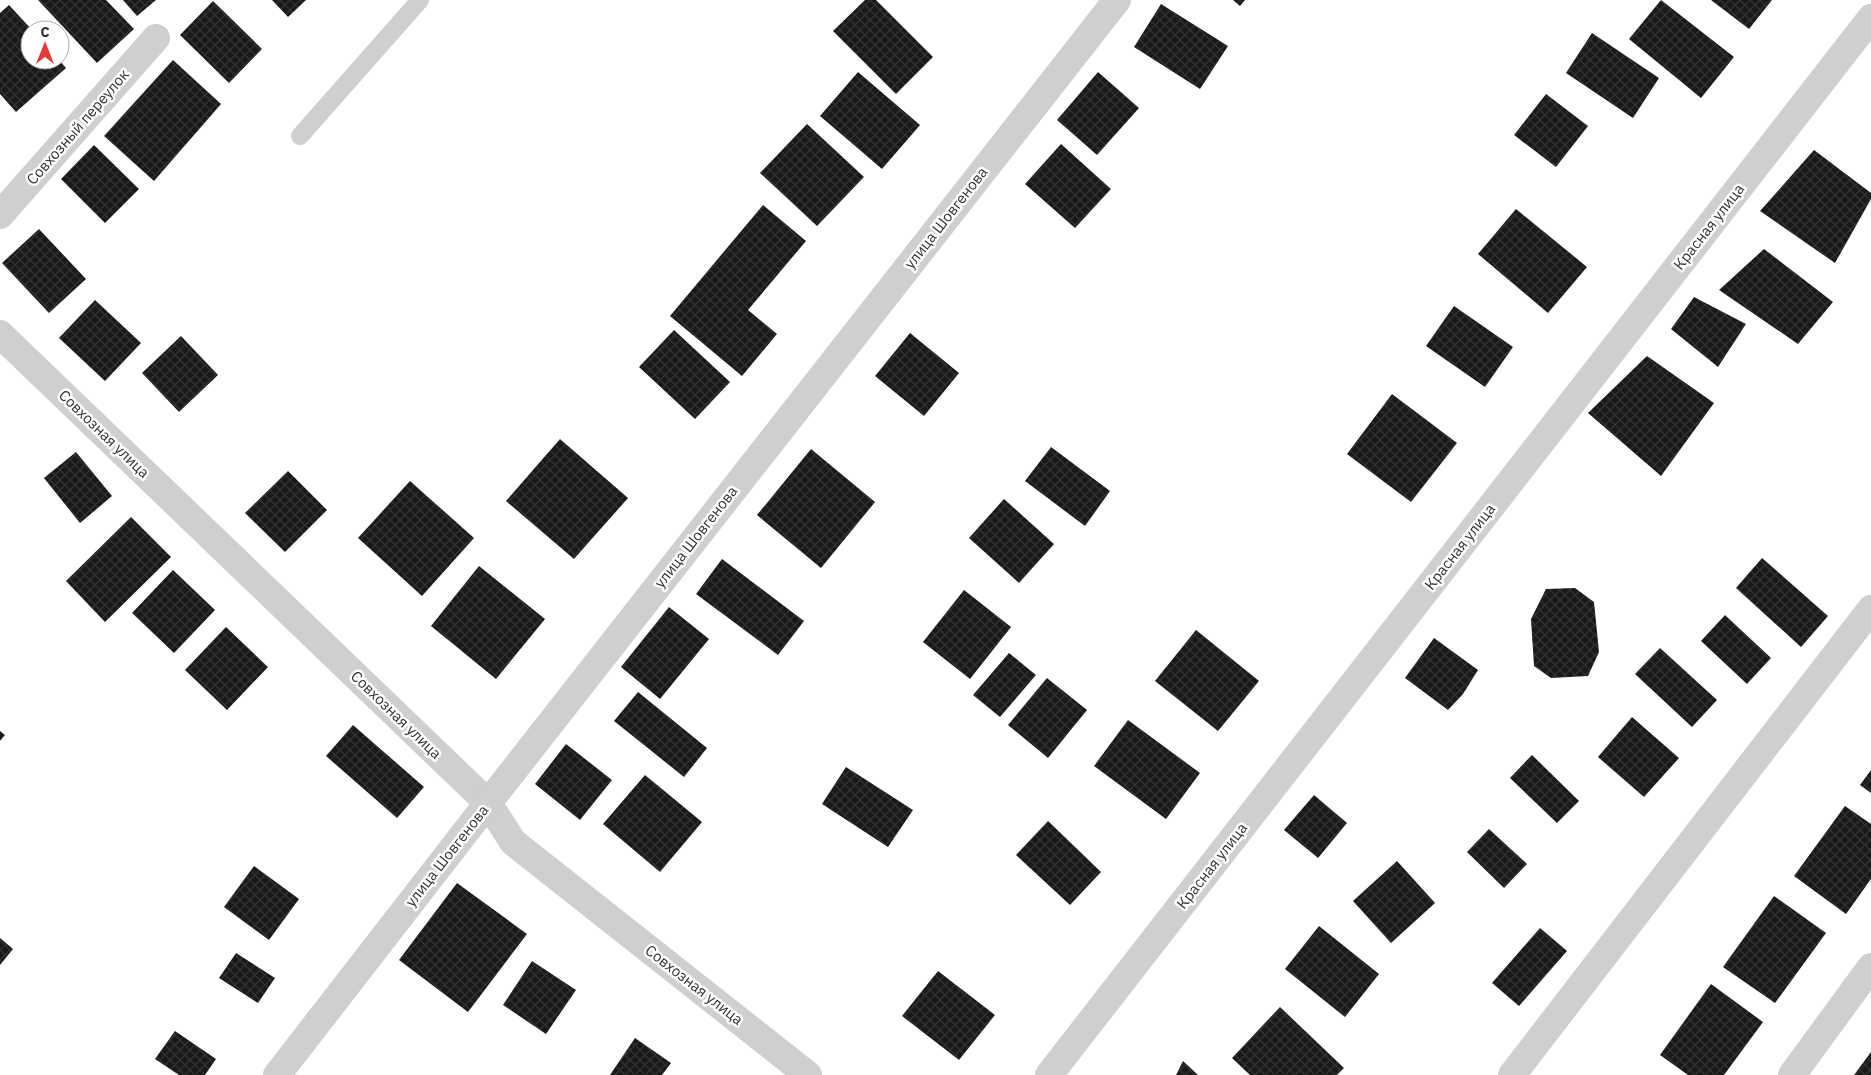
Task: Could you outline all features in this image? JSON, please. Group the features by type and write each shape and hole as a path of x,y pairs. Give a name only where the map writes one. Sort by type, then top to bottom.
{"street":[{"name":"улица Шовгенова","path":"277,1075 1117,0"},
{"name":"Красная улица","path":"1049,1075 1871,18"},
{"name":"Совхозный переулок","path":"0,215 156,38"},
{"name":"Совхозная улица","path":"0,334 488,803 513,842 808,1075"},
{"path":"1512,1075 1871,609"},
{"path":"1792,1075 1871,967"}],"lane":[{"path":"300,136 420,0"}],"building":[{"path":"38,0 106,0 134,29 97,63 70,34 70,20 57,20"},
{"path":"123,0 156,0 137,16"},
{"path":"272,0 306,0 288,17"},
{"path":"865,0 876,0 933,57 896,94 833,31"},
{"path":"1233,0 1245,0 1240,6"},
{"path":"1661,0 1734,57 1701,98 1629,39"},
{"path":"1711,0 1772,0 1749,29"},
{"path":"213,1 262,49 229,83 180,35"},
{"path":"1161,4 1228,46 1200,89 1134,47"},
{"path":"9,5 23,20 20,20 20,70 64,70 16,112 0,94 0,13"},
{"path":"1592,33 1659,78 1633,118 1566,73"},
{"path":"173,60 221,104 154,181 104,136"},
{"path":"858,72 920,125 882,169 820,116"},
{"path":"1098,72 1139,108 1097,155 1057,120"},
{"path":"1546,94 1588,126 1556,167 1514,135"},
{"path":"807,124 864,177 817,226 760,173"},
{"path":"1061,144 1111,189 1075,228 1025,184"},
{"path":"94,145 139,189 105,223 61,179"},
{"path":"1814,150 1871,193 1871,199 1835,263 1760,211"},
{"path":"763,205 806,241 748,310 777,334 742,376 670,316"},
{"path":"1516,209 1587,267 1548,313 1478,254"},
{"path":"39,229 86,279 49,313 2,263"},
{"path":"1764,249 1833,302 1798,344 1719,290"},
{"path":"1694,297 1746,324 1718,367 1671,329"},
{"path":"95,300 141,343 105,381 59,338"},
{"path":"1454,306 1513,347 1485,387 1426,346"},
{"path":"674,330 730,382 695,419 639,367"},
{"path":"910,333 959,373 924,416 875,376"},
{"path":"181,336 218,375 179,412 142,373"},
{"path":"1647,356 1714,403 1661,476 1588,413"},
{"path":"1392,394 1457,443 1411,502 1347,454"},
{"path":"560,439 628,498 574,559 506,501"},
{"path":"1051,447 1110,491 1085,526 1025,481"},
{"path":"811,449 875,502 821,568 757,515"},
{"path":"76,452 112,496 80,523 44,478"},
{"path":"288,471 327,510 285,552 245,513"},
{"path":"410,481 474,538 422,596 358,538"},
{"path":"1004,499 1054,544 1019,583 969,538"},
{"path":"131,517 171,557 105,622 66,581"},
{"path":"1762,558 1828,616 1801,647 1736,588"},
{"path":"722,559 804,621 778,655 696,594"},
{"path":"479,566 545,619 496,679 431,626"},
{"path":"173,570 215,610 174,653 132,613"},
{"path":"1575,588 1594,602 1599,652 1588,676 1551,678 1534,666 1531,619 1546,589"},
{"path":"964,590 1011,627 970,679 923,642"},
{"path":"669,607 709,639 660,699 621,667"},
{"path":"1725,615 1771,658 1747,684 1701,641"},
{"path":"226,627 268,667 227,710 185,670"},
{"path":"1196,630 1259,681 1218,731 1155,681"},
{"path":"1434,638 1478,670 1463,694 1448,710 1405,678"},
{"path":"1660,648 1717,700 1692,727 1635,674"},
{"path":"1009,653 1036,675 1000,717 973,695"},
{"path":"1047,678 1087,710 1048,758 1008,725"},
{"path":"638,692 707,748 684,777 614,721"},
{"path":"1632,717 1679,758 1644,797 1598,757"},
{"path":"1128,720 1200,773 1166,819 1094,766"},
{"path":"353,725 424,787 397,818 326,756"},
{"path":"0,731 5,735 0,741"},
{"path":"566,744 612,780 580,820 535,784"},
{"path":"1532,755 1579,801 1557,823 1510,778"},
{"path":"846,767 913,810 888,847 822,804"},
{"path":"1871,770 1871,793 1860,785"},
{"path":"645,775 702,822 660,872 603,824"},
{"path":"1314,795 1347,823 1318,858 1284,830"},
{"path":"1845,806 1871,824 1871,879 1846,914 1794,876"},
{"path":"1048,821 1101,872 1070,905 1016,855"},
{"path":"1489,829 1527,864 1504,888 1467,852"},
{"path":"1397,861 1435,903 1391,943 1353,901"},
{"path":"254,866 299,899 269,940 224,907"},
{"path":"457,883 527,934 468,1012 399,960"},
{"path":"1774,896 1826,933 1775,1003 1723,967"},
{"path":"1319,926 1379,974 1345,1017 1285,969"},
{"path":"1540,928 1567,951 1519,1006 1492,983"},
{"path":"0,938 13,949 0,965"},
{"path":"236,953 275,978 258,1003 219,978"},
{"path":"532,961 576,990 546,1034 503,1005"},
{"path":"938,971 995,1015 959,1060 902,1016"},
{"path":"1711,984 1763,1022 1724,1075 1688,1075 1660,1055"},
{"path":"1280,1007 1344,1068 1337,1075 1250,1075 1232,1058"},
{"path":"175,1031 216,1059 205,1075 179,1075 155,1059"},
{"path":"635,1038 671,1063 662,1075 610,1075"},
{"path":"1871,1052 1871,1075 1854,1075"},
{"path":"1183,1061 1198,1075 1176,1075"}]}
